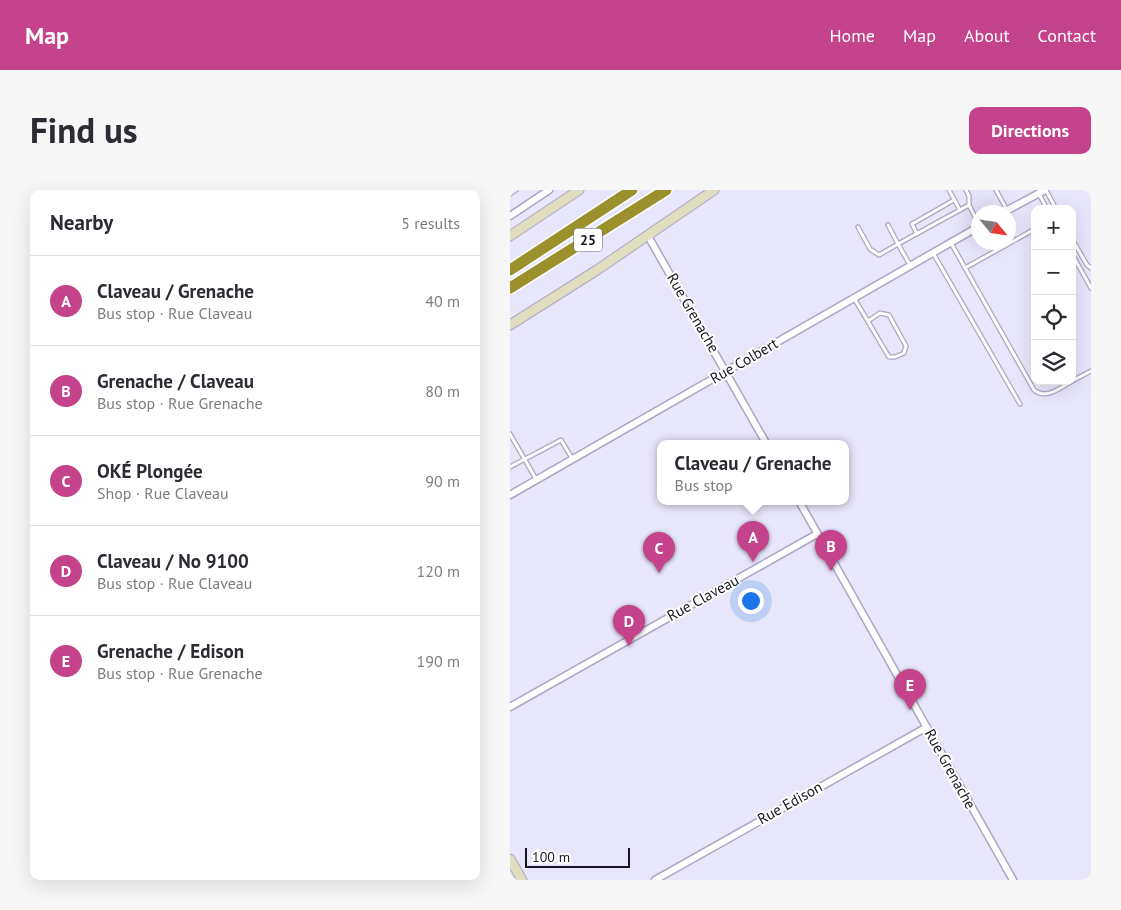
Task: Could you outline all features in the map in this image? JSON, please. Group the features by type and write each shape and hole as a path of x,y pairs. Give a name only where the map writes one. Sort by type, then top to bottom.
{"highway":[{"name":"25","path":"510,270 632,190"},
{"name":"25","path":"510,288 666,190"}],"main road":[{"path":"510,236 578,190"},
{"path":"510,325 648,236 714,190"},
{"path":"510,859 522,880"}],"street":[{"path":"510,216 550,190"},
{"path":"1016,206 1043,191"},
{"name":"Rue Colbert","path":"510,495 971,231"},
{"name":"Rue Grenache","path":"648,236 764,440"},
{"name":"Rue Grenache","path":"801,505 1013,880"},
{"name":"Rue Claveau","path":"510,707 817,534"},
{"name":"Rue Edison","path":"655,880 926,727"}],"lane":[{"path":"510,194 516,190"},
{"path":"949,190 960,210"},
{"path":"966,190 971,209"},
{"path":"996,190 1003,205"},
{"path":"1043,191 1046,205"},
{"path":"1043,191 1053,205"},
{"path":"917,234 912,224 954,200"},
{"path":"858,227 870,249 879,255 969,205"},
{"path":"888,225 910,265"},
{"path":"965,268 1031,231"},
{"path":"951,242 1031,385"},
{"path":"1076,246 1087,265 1091,268"},
{"path":"933,252 1020,404"},
{"path":"1076,261 1091,288"},
{"path":"853,298 889,357 895,357 904,353 906,346 889,315 880,313 868,322"},
{"path":"1076,379 1091,370"},
{"path":"1031,385 1034,390 1042,395 1051,393 1065,385"},
{"path":"510,434 536,480"},
{"path":"510,467 561,440 573,459"}],"place":[{"name":"Claveau / Grenache","path":"753,562"},
{"name":"Grenache / Claveau","path":"831,571"},
{"name":"OKÉ Plongée","path":"659,573"},
{"name":"Claveau / No 9100","path":"629,646"},
{"name":"Grenache / Edison","path":"910,710"}]}
